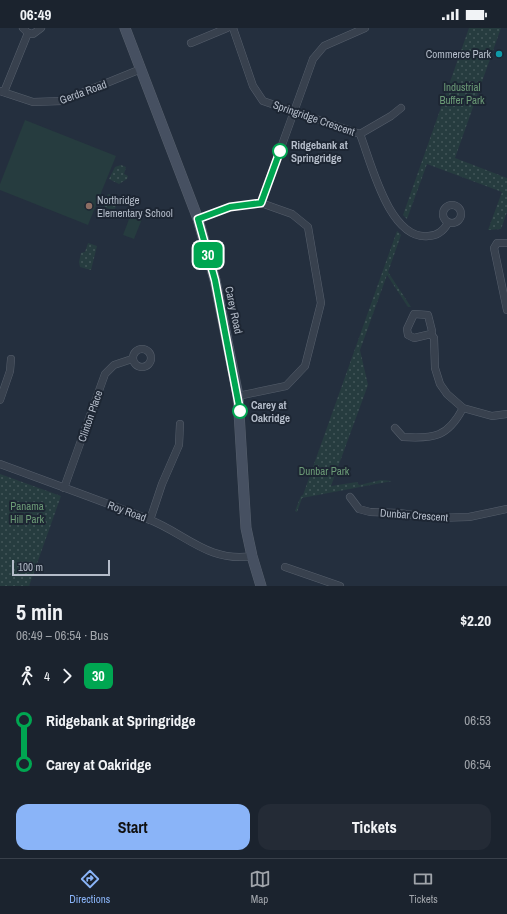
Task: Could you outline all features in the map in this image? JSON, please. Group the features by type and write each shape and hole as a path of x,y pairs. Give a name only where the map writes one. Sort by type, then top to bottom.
{"street":[{"path":"2,91 25,30 36,33 41,28"},
{"name":"Carey Road","path":"125,28 198,219 215,280 238,396 242,436 244,512 252,556 261,586"},
{"path":"191,43 226,28"},
{"name":"Springridge Crescent","path":"233,28 253,86 263,100 360,134 383,194 395,219 402,226 418,235 425,237 438,233 445,228 448,223"},
{"path":"261,203 313,59 324,46 365,28"},
{"name":"Gerda Road","path":"2,91 33,102 62,101 141,69"},
{"path":"360,134 391,116 401,108"},
{"path":"198,219 230,207 261,203 292,214 308,227 322,302 305,366 286,386 238,396"},
{"path":"507,243 497,243 494,248 507,310"},
{"path":"431,334 434,338 435,368 440,384 446,394 463,408 492,416 507,414"},
{"path":"0,400 10,371 11,359"},
{"name":"Clinton Place","path":"64,488 105,374 114,365 132,359"},
{"path":"395,428 403,437 419,438 443,434 456,423 463,408"},
{"path":"150,520 162,484 179,445 180,424"},
{"name":"Roy Road","path":"0,464 150,520 208,552 227,557 240,558 252,556"},
{"name":"Dunbar Crescent","path":"350,497 359,509 370,512 399,512 435,518 469,517 507,509"},
{"path":"285,567 340,586"}],"green space":[{"name":"Industrial Buffer Park","path":"469,28 501,28 455,158 507,178 507,212 501,229 488,230 502,192 427,164 407,219 403,215"},
{"path":"25,120 116,156 88,225 0,190 0,184"},
{"path":"121,165 126,167 124,174 128,176 127,179 119,184 109,179 115,167"},
{"path":"108,194 119,199 114,211 103,206"},
{"path":"131,214 142,219 134,239 123,235"},
{"name":"Dunbar Park","path":"397,231 401,235 388,272 411,307 408,307 387,275 360,350 368,385 331,486 357,482 359,485 381,480 392,481 302,498 297,512 295,511 301,496 303,495"},
{"path":"88,243 97,246 91,270 80,267 79,262 81,253 85,252"},
{"name":"Panama Hill Park","path":"0,474 61,496 29,586 0,586"}],"bus line":[{"name":"30","path":"240,411 226,329 215,280 198,219 230,207 261,203 280,151"}],"place":[{"name":"Commerce Park","path":"499,54"},
{"name":"Ridgebank at Springridge","path":"280,151"},
{"name":"Northridge Elementary School","path":"89,206"},
{"name":"Carey at Oakridge","path":"240,411"}]}
